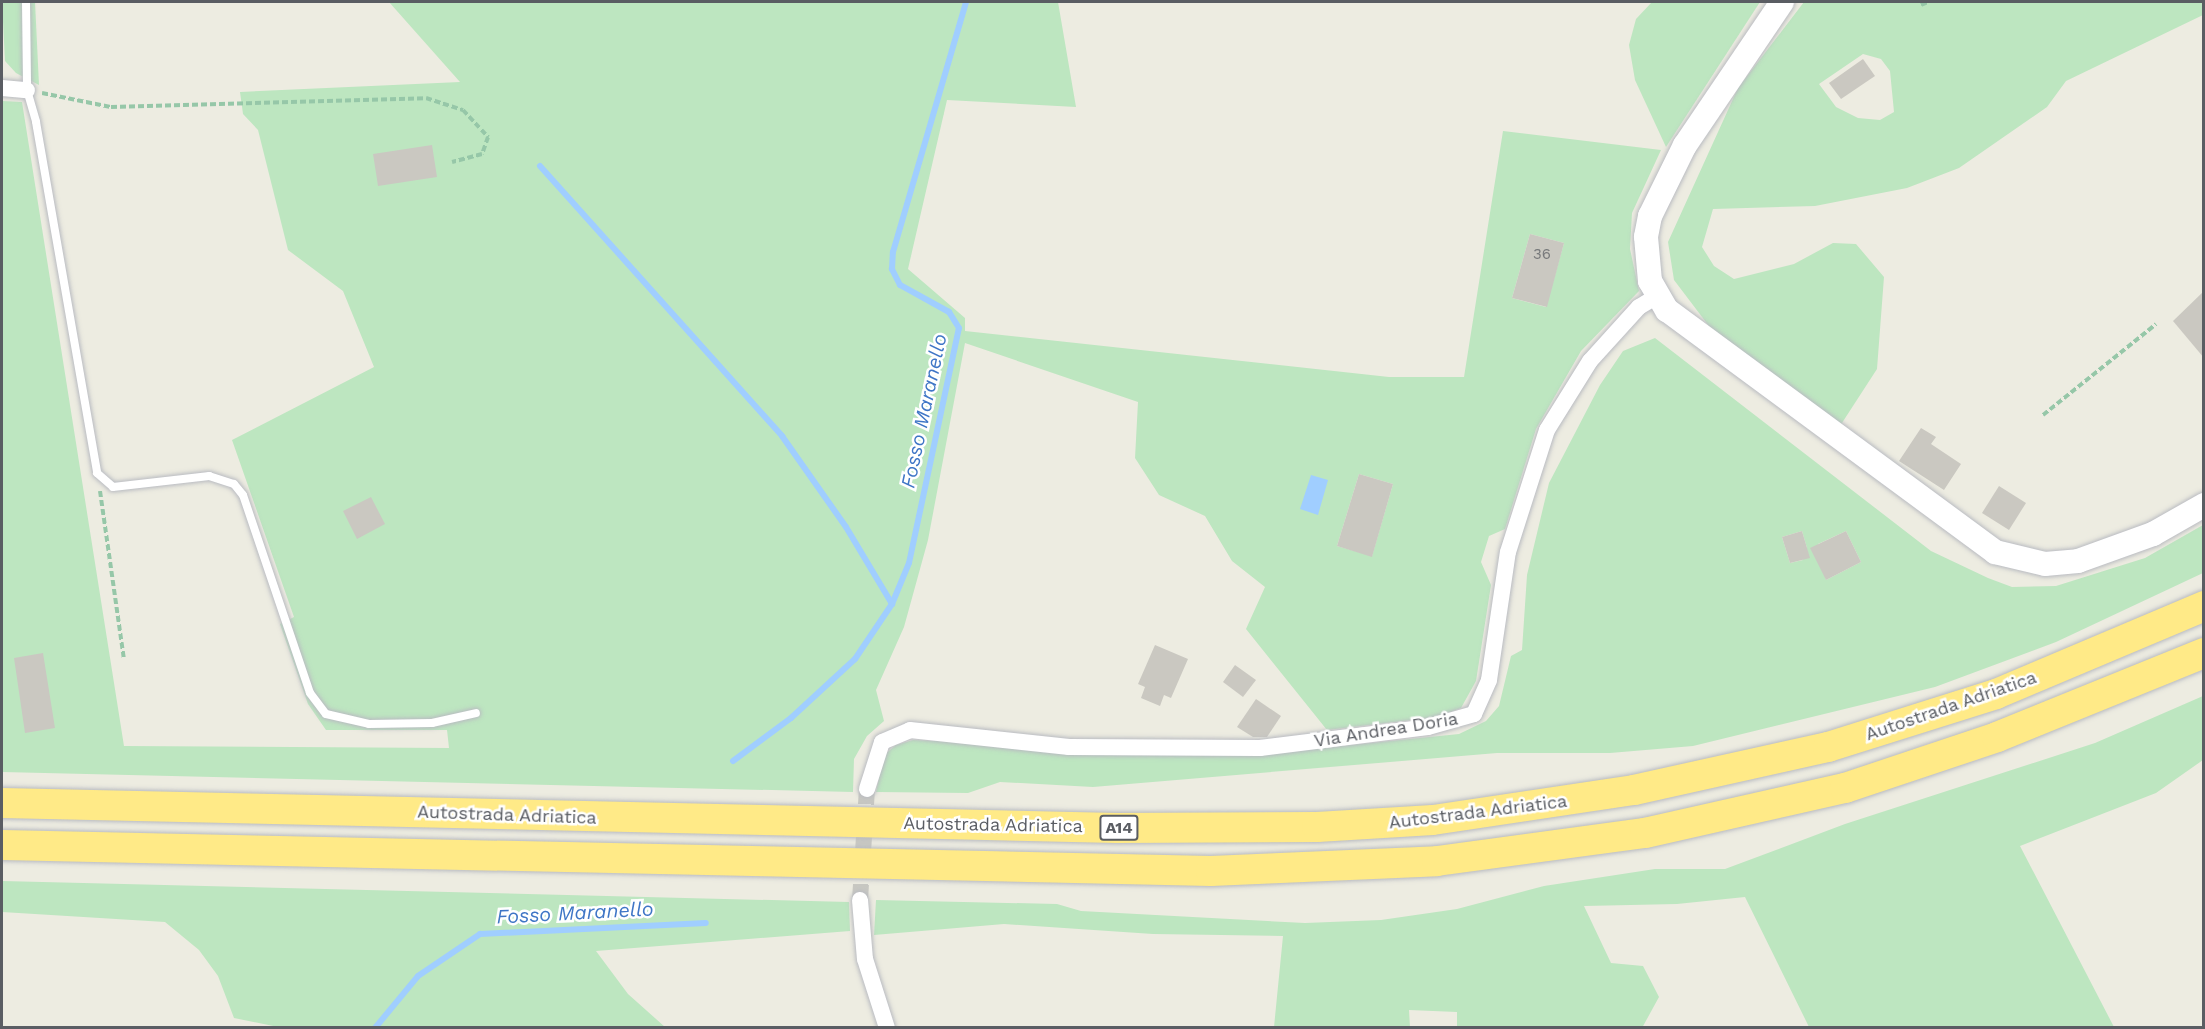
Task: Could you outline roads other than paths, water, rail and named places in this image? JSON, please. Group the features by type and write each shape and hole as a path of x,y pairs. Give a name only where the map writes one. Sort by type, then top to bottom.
{"highway":[{"name":"Autostrada Adriatica","path":"2,803 1117,828 1317,827 1433,820 1634,790 1828,747 1996,694 2204,606"},
{"path":"2,845 1211,871 1437,861 1645,833 1845,788 2018,729 2204,653"}],"main road":[{"path":"1782,2 1664,184 1646,237 1650,281 1657,296 1680,323 1995,552 2044,564 2078,561 2153,534 2204,505"}],"street":[{"path":"2,88 27,90"},
{"name":"Via Andrea Doria","path":"867,789 882,742 910,730 1070,747 1260,748 1428,727 1474,714 1489,680 1508,552 1547,430 1590,361 1638,307 1657,296"},
{"path":"860,900 865,959 887,1028"}],"lane":[{"path":"26,2 27,90 36,122 92,460 104,482 125,488 209,476 234,484 243,495 310,693 326,714 369,724 432,723 476,713"}],"water":[{"path":"1311,475 1328,480 1318,515 1300,509"}],"waterway":[{"name":"Fosso Maranello","path":"733,761 791,718 855,659 892,604 909,563 959,328 949,312 900,285 892,269 893,252 966,2"},
{"path":"540,166 782,436 846,527 892,604"},
{"name":"Fosso Maranello","path":"375,1028 418,976 480,934 706,923"}],"tunnel":[{"path":"860,900 867,789"}]}
